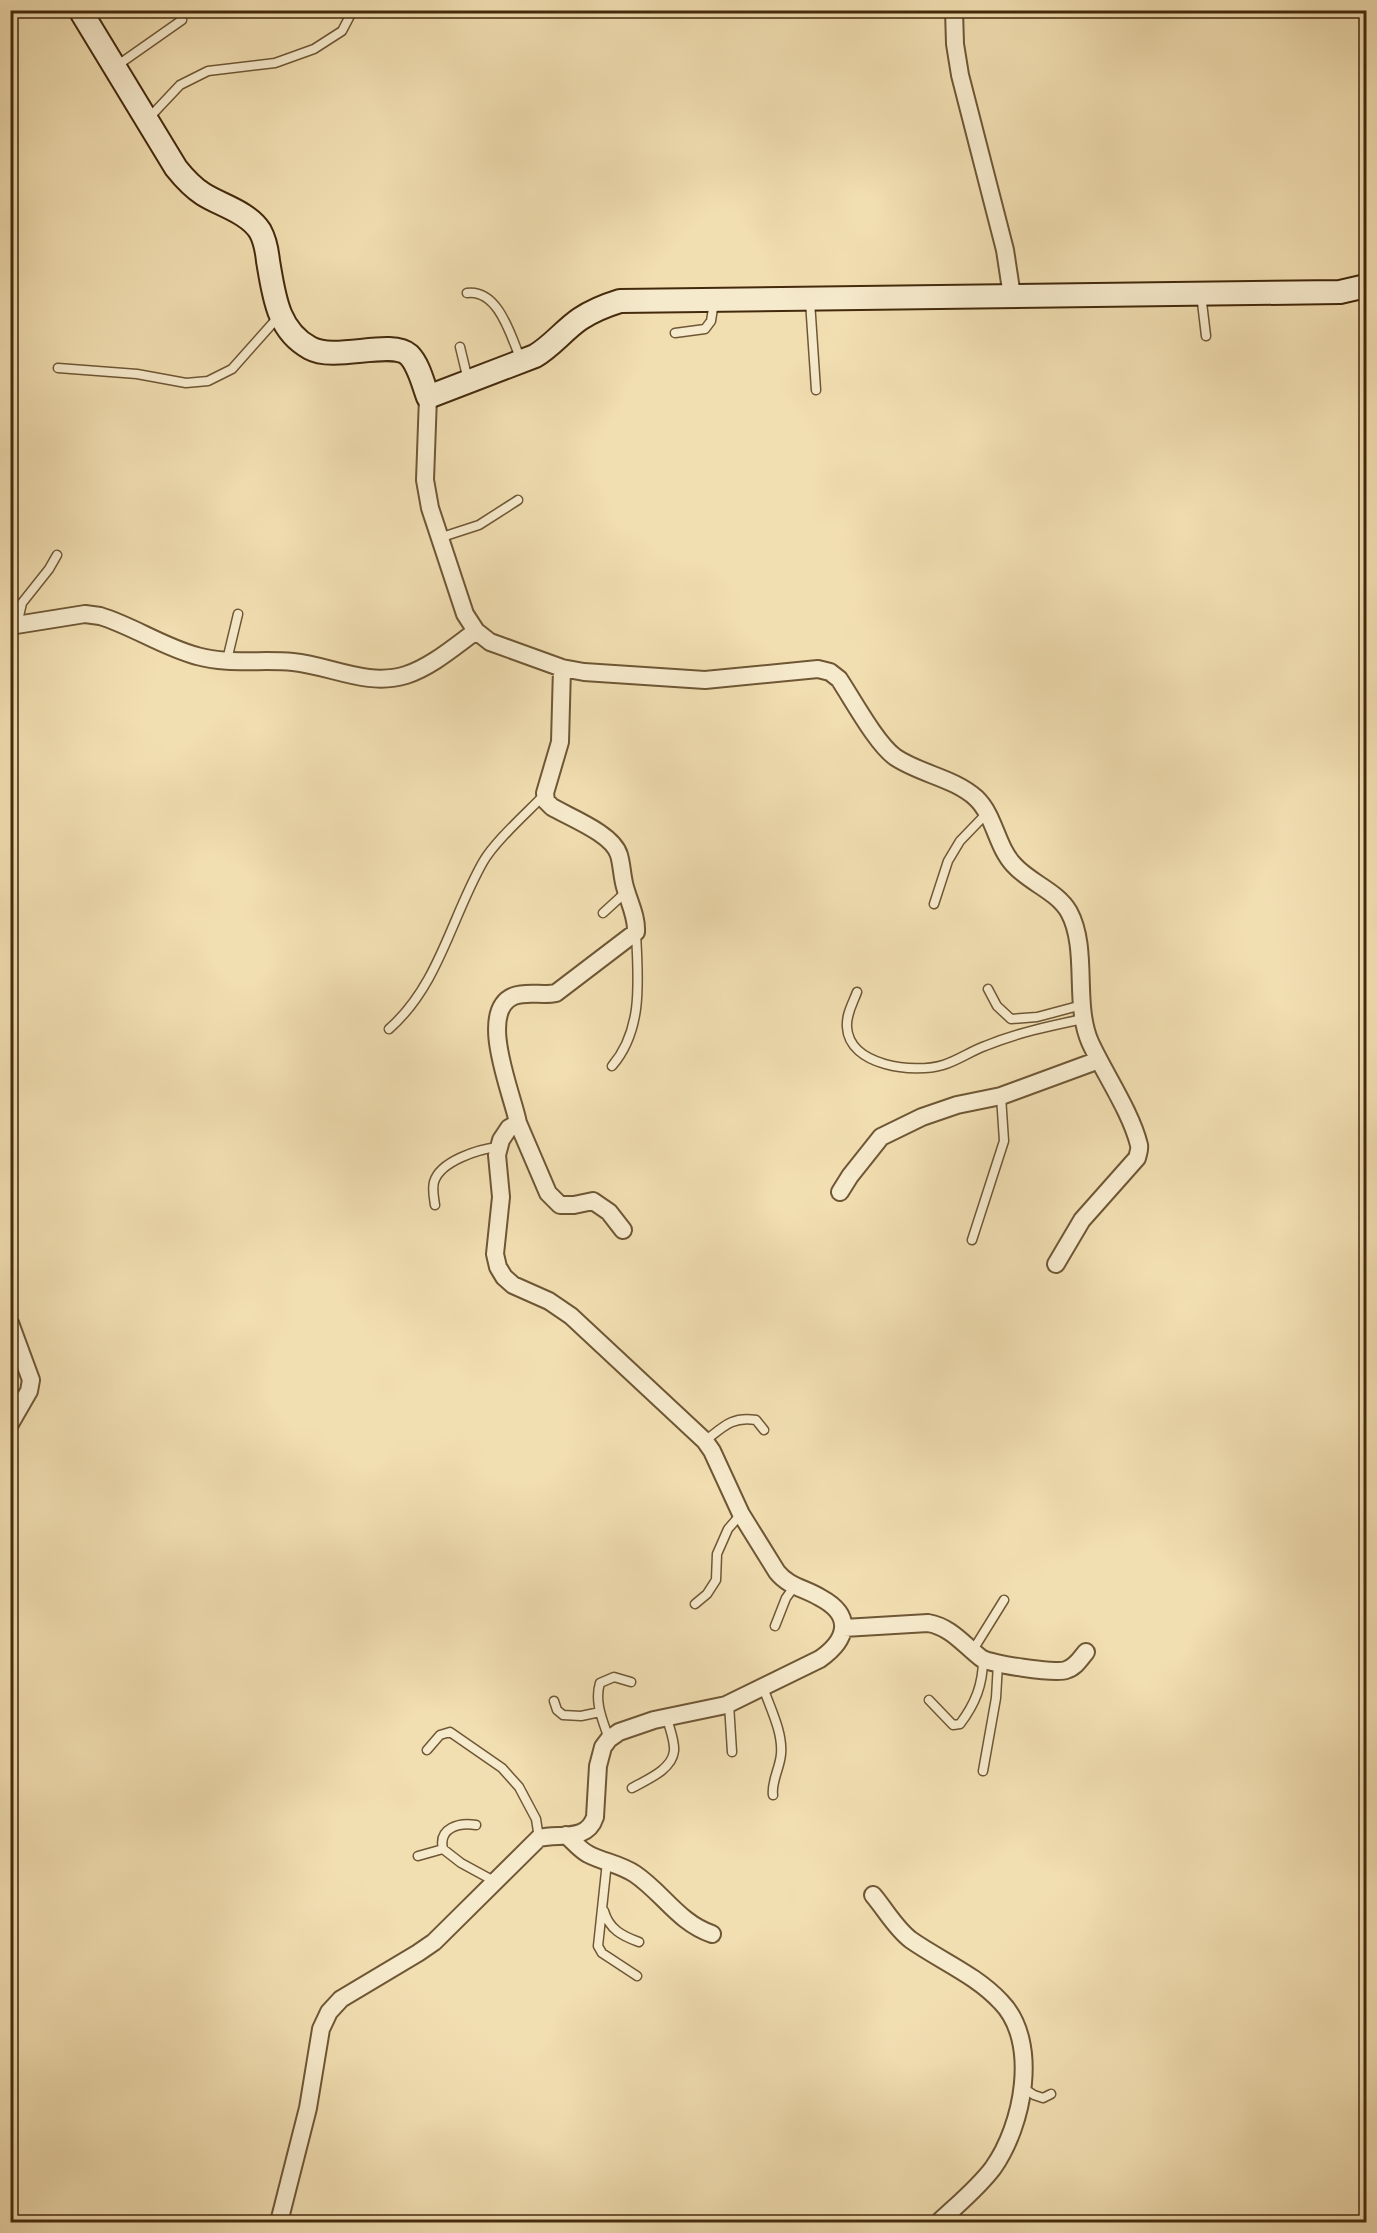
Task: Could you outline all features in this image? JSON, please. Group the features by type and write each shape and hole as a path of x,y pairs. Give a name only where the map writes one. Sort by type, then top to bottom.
{"street":[{"path":"80,10 176,168 203,194 248,219 259,229 266,244 274,301 280,315 296,339 312,350 331,353 395,349 408,354 416,365 428,397 425,480 430,508 465,614 476,631 490,642 562,668 584,672 686,680 818,669 830,672 839,679 883,746 894,756 967,791 978,800 1012,863 1021,873 1058,899 1067,910 1075,933 1081,974 1082,1012 1099,1060 1124,1107 1140,1147 1137,1158 1082,1220 1056,1264"},
{"path":"954,10 955,44 960,75 1005,250 1012,296"},
{"path":"428,397 544,351 580,319 604,306 620,301 715,298 1340,292 1366,286"},
{"path":"14,626 86,614 100,616 198,657 293,662 364,678 386,680 407,675 426,666 476,631"},
{"path":"562,668 560,742 545,794 546,801 552,807 606,837 614,844 619,854 626,892 637,924 636,932 556,993 517,995 507,1000 500,1007 498,1016 500,1057 518,1123 548,1193 560,1205 593,1201 609,1212 623,1230"},
{"path":"840,1192 881,1137 922,1117 957,1105 1001,1096 1099,1060"},
{"path":"279,2223 308,2108 321,2029 329,2012 341,1999 434,1942 539,1838 579,1835 587,1831 592,1824 598,1766 603,1747 609,1738 619,1732 667,1718 718,1708 729,1703 820,1659 840,1640 844,1628 840,1615 831,1604 819,1596 794,1587 777,1572 741,1514 712,1451 705,1441 571,1316 560,1308 513,1285 504,1277 498,1267 495,1254 501,1197 496,1155 509,1128 518,1123"},
{"path":"10,1323 32,1380 29,1391 10,1424"},
{"path":"844,1628 928,1623 947,1629 985,1657 1049,1672 1065,1671 1074,1666 1086,1652"},
{"path":"567,1835 586,1853 636,1875 685,1921 712,1934"},
{"path":"873,1895 910,1939 983,1984 1003,2003 1018,2028 1024,2052 1018,2109 1005,2149 979,2184 939,2223"}],"lane":[{"path":"147,121 180,85 208,71 275,63 314,49 342,31 353,10"},
{"path":"114,67 182,20"},
{"path":"467,293 474,292 489,299 496,307 521,360"},
{"path":"1201,294 1206,336"},
{"path":"675,333 705,329 711,321 715,298"},
{"path":"810,298 816,390"},
{"path":"58,368 138,374 186,383 208,381 232,369 280,315"},
{"path":"460,347 468,381"},
{"path":"440,538 479,525 518,500"},
{"path":"14,626 22,603 49,570 57,555"},
{"path":"227,660 238,614"},
{"path":"389,1029 404,1016 418,998 444,951 484,860 545,794"},
{"path":"934,904 948,861 960,841 987,813"},
{"path":"603,913 626,892"},
{"path":"612,1066 621,1056 631,1031 639,994 636,932"},
{"path":"988,989 997,1006 1011,1019 1082,1012"},
{"path":"857,992 848,1015 847,1029 851,1041 862,1054 878,1062 911,1069 943,1065 985,1046 1082,1012"},
{"path":"972,1240 1004,1141 1001,1096"},
{"path":"435,1205 433,1185 437,1174 470,1153 498,1147"},
{"path":"705,1441 735,1420 744,1418 756,1420 764,1430"},
{"path":"695,1604 707,1594 716,1580 717,1554 728,1528 741,1514"},
{"path":"775,1626 786,1598 794,1587"},
{"path":"929,1700 953,1725 960,1725 980,1691 985,1657 1004,1600"},
{"path":"983,1771 996,1698 985,1657"},
{"path":"609,1738 600,1712 597,1690 600,1683 614,1677 630,1682"},
{"path":"763,1687 777,1727 781,1753 772,1789 773,1796"},
{"path":"554,1701 557,1710 563,1715 581,1716 600,1712"},
{"path":"729,1703 732,1752"},
{"path":"632,1788 656,1774 670,1762 675,1750 667,1718"},
{"path":"427,1750 440,1735 450,1732 502,1768 519,1787 536,1819 539,1838"},
{"path":"476,1825 465,1823 454,1825 446,1832 441,1842 442,1849 461,1863 494,1881"},
{"path":"417,1857 442,1849"},
{"path":"607,1861 598,1946 602,1953 637,1976"},
{"path":"603,1908 608,1923 624,1936 639,1942"},
{"path":"1022,2086 1034,2096 1042,2098 1051,2094"}]}
